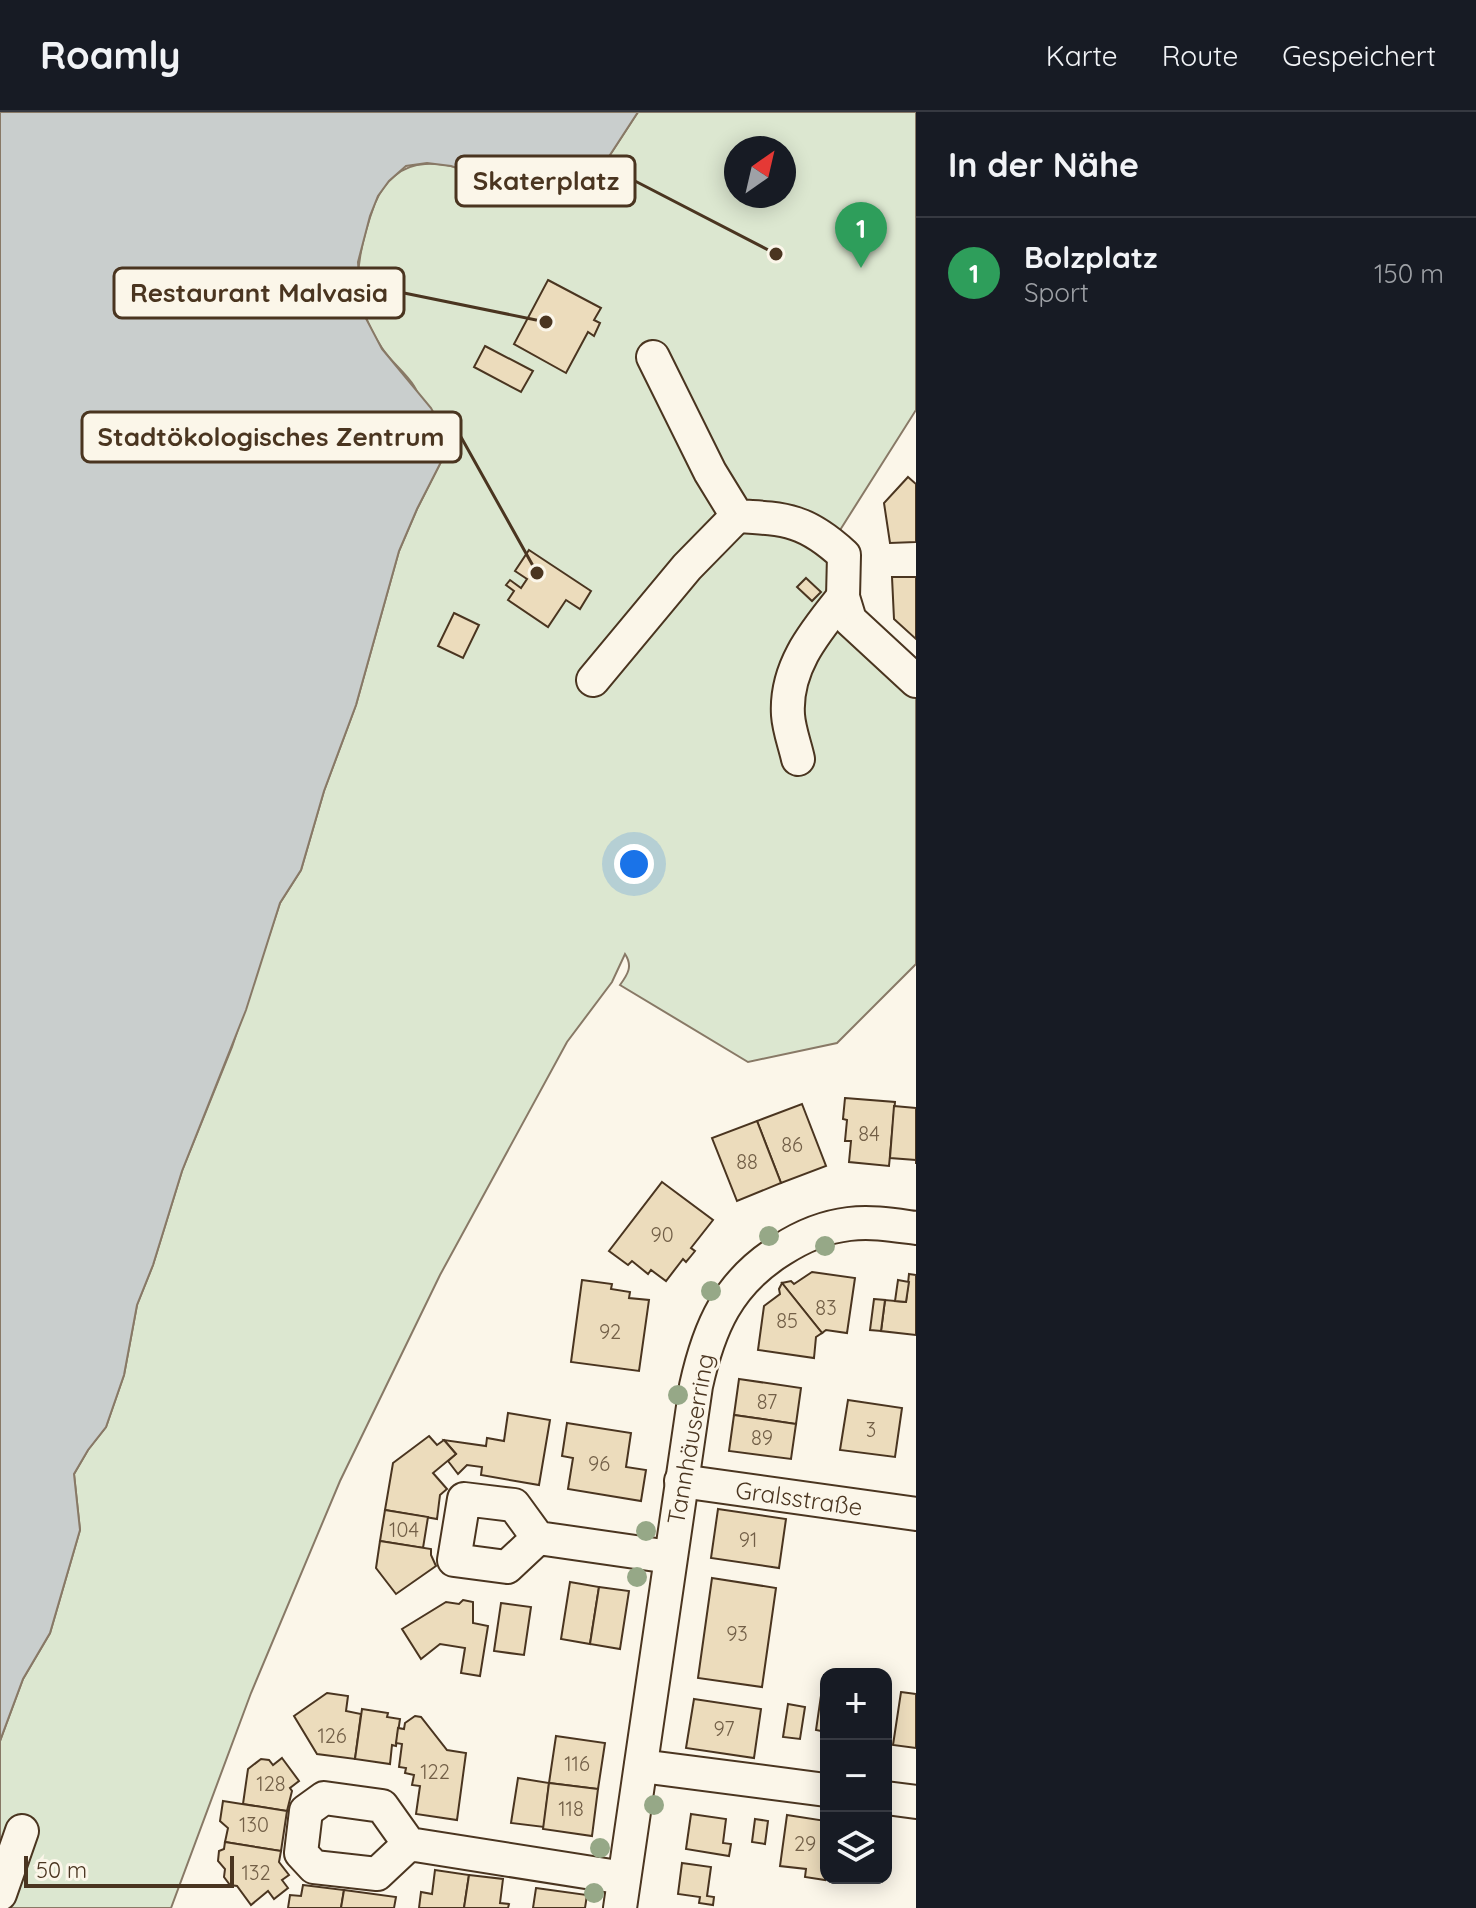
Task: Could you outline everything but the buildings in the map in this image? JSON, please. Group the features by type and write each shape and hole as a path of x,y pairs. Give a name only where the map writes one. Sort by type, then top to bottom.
{"street":[{"path":"653,357 710,472 737,516"},
{"path":"737,516 786,520 810,528 829,541 844,555 843,597 850,620 916,681"},
{"path":"593,680 687,567 737,516"},
{"path":"798,759 788,715 792,678 808,640 843,597"},
{"name":"Tannhäuserring","path":"409,1844 622,1893 681,1481 696,1386 710,1332 722,1309 750,1272 798,1239 848,1224 874,1223 916,1228"},
{"name":"Gralsstraße","path":"681,1481 916,1514"},
{"name":"Tannhäuserring","path":"538,1538 670,1557"},
{"path":"641,1766 820,1789"},
{"path":"892,1799 916,1802"},
{"path":"0,1894 22,1831"}],"green space":[{"path":"638,112 916,112 916,410 835,538 831,561 840,593 916,681 916,964 837,1043 748,1062 620,985 628,970 629,962 625,954 612,982 567,1042 440,1275 340,1481 251,1693 171,1908 0,1908 0,1741 23,1679 50,1633 80,1530 74,1474 106,1427 124,1375 137,1305 153,1265 182,1171 232,1047 280,903 301,870 324,791 356,705 399,551 442,460 418,394 382,348 364,312 358,277 359,260 375,203 383,188 401,171 425,164 461,169 529,196 565,204 593,181"}],"shaded area":[{"path":"0,112 638,112 593,181 580,195 565,204 545,203 478,175 451,166 427,163 406,166 389,181 378,196 370,216 358,262 361,309 382,349 431,408 442,428 442,460 399,551 356,705 324,791 301,870 280,903 246,1010 182,1171 153,1265 137,1305 124,1375 106,1427 74,1474 80,1530 50,1633 23,1679 0,1741"}],"place":[{"name":"Skaterplatz","path":"776,254"},
{"name":"Bolzplatz","path":"861,268"},
{"name":"Restaurant Malvasia","path":"546,322"},
{"name":"Stadtökologisches Zentrum","path":"537,573"}]}
